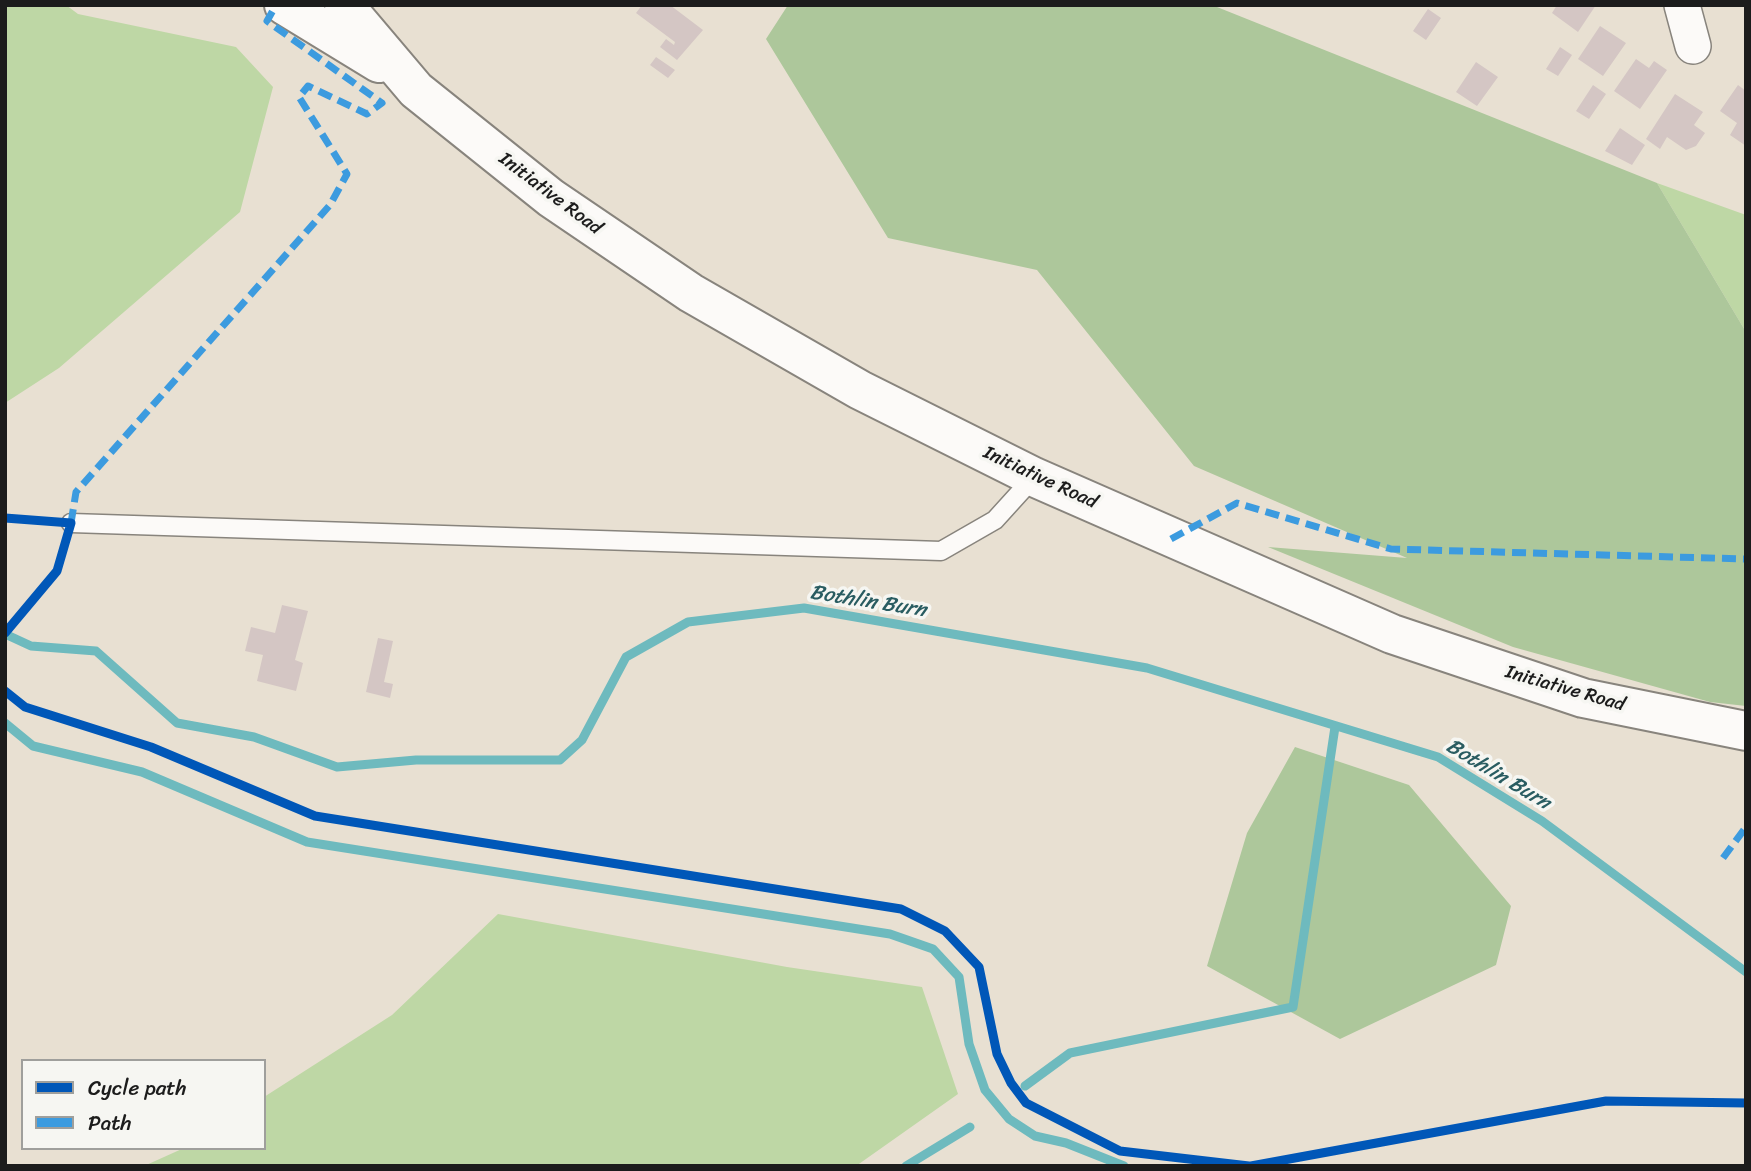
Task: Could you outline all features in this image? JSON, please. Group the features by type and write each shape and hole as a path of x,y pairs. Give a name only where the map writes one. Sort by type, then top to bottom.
{"main road":[{"name":"Initiative Road","path":"284,5 405,79 551,198 691,293 860,390 1034,477 1392,634 1583,698 1746,731"},
{"name":"Initiative Road","path":"344,5 405,79"}],"lane":[{"path":"71,523 941,551 995,520 1034,477"}],"green space":[{"path":"5,5 66,5 78,14 236,47 273,87 240,212 59,368 5,403"},
{"path":"788,5 1212,5 1657,183 1746,332 1746,706 1710,702 1513,647 1268,547 1407,558 1194,466 1037,270 888,238 766,39"},
{"path":"1657,183 1746,215 1746,332"},
{"path":"1295,747 1409,785 1511,906 1496,965 1340,1039 1207,966 1247,833"},
{"path":"498,914 787,967 922,987 958,1094 856,1166 144,1166 180,1150 266,1150 266,1096 392,1015"}],"building":[{"path":"642,5 670,5 703,30 677,60 660,47 666,39 674,45 675,42 636,13"},
{"path":"1557,5 1596,5 1578,32 1552,13"},
{"path":"1428,9 1441,18 1426,40 1413,31"},
{"path":"1600,26 1626,43 1603,76 1578,59"},
{"path":"1560,47 1572,55 1558,76 1546,69"},
{"path":"656,57 675,70 668,78 650,65"},
{"path":"1636,59 1649,68 1654,61 1667,70 1640,109 1614,91"},
{"path":"1476,62 1498,77 1477,106 1456,92"},
{"path":"1593,85 1606,94 1589,119 1576,111"},
{"path":"1738,85 1746,91 1746,146 1730,135 1737,123 1720,111"},
{"path":"1675,94 1703,112 1694,125 1705,133 1696,146 1686,150 1667,137 1660,149 1646,139"},
{"path":"1620,128 1645,145 1632,165 1605,151"},
{"path":"282,605 308,611 295,660 303,663 296,691 257,681 263,655 245,651 251,627 275,633"},
{"path":"378,638 393,641 384,682 393,684 390,698 366,692"}],"waterway":[{"name":"Bothlin Burn","path":"5,634 31,646 96,651 177,723 254,737 337,767 416,760 560,760 582,740 626,657 688,622 804,608 1147,668 1438,757 1542,821 1746,972"},
{"path":"5,723 33,746 142,772 307,842 890,934 933,949 959,977 969,1044 985,1090 1009,1119 1035,1136 1066,1143 1124,1166"},
{"path":"1025,1086 1070,1053 1293,1007 1335,727"},
{"path":"906,1166 970,1127"}],"marked path":[{"path":"71,523 76,492 330,205 347,174 299,97 308,86 367,114 382,103 267,21 276,5"},
{"path":"1171,539 1237,503 1391,549 1746,559"},
{"path":"1723,858 1746,827"}],"cycle path":[{"path":"5,518 71,523 57,571 5,633"},
{"path":"5,691 25,707 151,747 315,816 901,909 945,931 979,967 997,1054 1011,1083 1026,1103 1120,1151 1249,1166"},
{"path":"1251,1166 1606,1101 1746,1103"}]}
